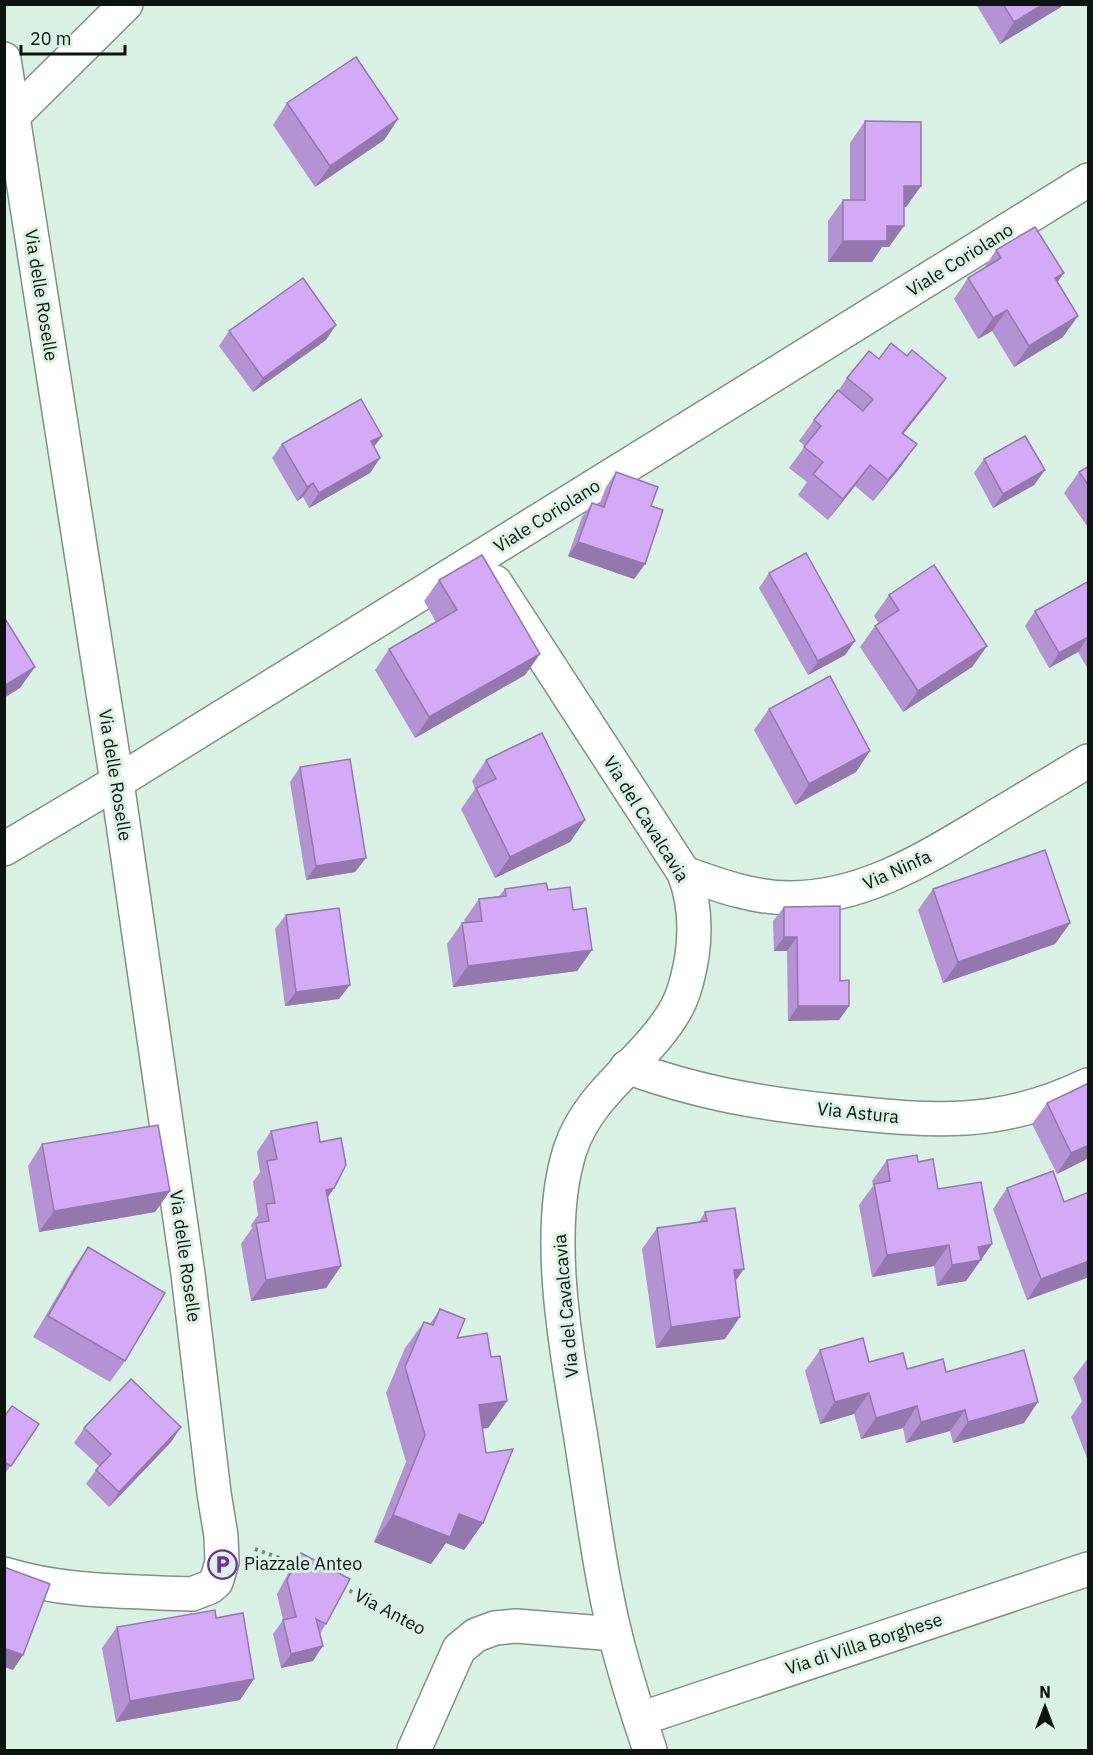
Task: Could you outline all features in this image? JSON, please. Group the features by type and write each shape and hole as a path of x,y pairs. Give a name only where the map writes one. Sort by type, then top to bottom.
{"street":[{"path":"9,119 126,4"},
{"name":"Via delle Roselle","path":"4,59 9,119 117,782 188,1274 221,1536"},
{"name":"Viale Coriolano","path":"4,849 117,782 1089,180"},
{"name":"Via del Cavalcavia","path":"480,558 684,873 690,894 694,933 685,990 664,1027 588,1112 574,1139 564,1171 559,1240 561,1293 568,1356 601,1563 615,1634 650,1750"},
{"name":"Via Ninfa","path":"684,873 722,887 779,898 819,896 861,887 928,857 1089,761"},
{"name":"Via Astura","path":"627,1067 682,1086 737,1098 780,1105 925,1119 974,1118 1017,1111 1089,1085"},
{"path":"4,1574 65,1588 200,1593 216,1582 222,1562 221,1536"},
{"name":"Via di Villa Borghese","path":"640,1719 1089,1569"},
{"path":"414,1750 459,1649 476,1635 505,1627 615,1634"}],"path":[{"path":"221,1536 304,1567"},
{"name":"Via Anteo","path":"335,1582 459,1649"}],"building":[{"path":"1003,4 1044,4 1014,22"},
{"path":"356,57 398,119 330,166 287,103"},
{"path":"865,121 921,122 921,186 904,186 904,226 887,226 887,241 843,241 843,200 865,200"},
{"path":"1035,227 1064,273 1055,278 1078,316 1029,346 1007,310 993,318 968,278 1001,258 996,250"},
{"path":"303,278 336,325 263,378 229,331"},
{"path":"891,343 907,356 912,350 946,378 902,433 917,444 888,480 870,465 843,499 813,474 823,462 804,447 821,426 814,420 838,390 863,411 873,399 847,378 869,351 879,359"},
{"path":"361,399 382,436 371,441 380,458 319,493 313,483 307,487 282,444"},
{"path":"1025,436 1045,470 1003,494 984,459"},
{"path":"1089,466 1089,486 1079,472"},
{"path":"616,472 658,487 651,506 663,510 645,564 578,542 592,503 604,507"},
{"path":"806,553 855,641 818,661 769,573"},
{"path":"482,555 540,654 429,717 389,649 457,610 439,580"},
{"path":"934,565 987,646 918,691 875,626 899,610 889,595"},
{"path":"1089,581 1089,638 1059,653 1035,611"},
{"path":"4,617 35,667 4,686"},
{"path":"830,676 870,751 809,784 769,709"},
{"path":"542,733 585,820 510,857 476,788 496,779 486,760"},
{"path":"350,759 366,858 316,866 300,767"},
{"path":"1045,850 1070,923 958,962 933,889"},
{"path":"546,883 548,890 570,887 573,910 586,908 592,950 468,966 462,923 482,921 479,899 506,896 505,889"},
{"path":"840,906 840,981 849,980 849,1006 798,1006 797,937 784,937 784,907"},
{"path":"339,908 350,985 296,992 286,915"},
{"path":"1089,1083 1089,1145 1071,1153 1047,1103"},
{"path":"317,1122 320,1142 341,1138 346,1165 334,1188 326,1190 341,1266 266,1280 256,1223 269,1221 266,1204 275,1203 267,1161 277,1159 271,1131"},
{"path":"158,1125 170,1191 54,1211 42,1144"},
{"path":"917,1155 918,1162 933,1159 938,1189 981,1182 992,1244 978,1247 981,1260 952,1265 949,1245 887,1255 874,1184 890,1181 887,1160"},
{"path":"1053,1171 1064,1202 1089,1192 1089,1261 1041,1279 1007,1188"},
{"path":"735,1208 744,1269 734,1270 740,1317 671,1327 657,1228 707,1221 705,1212"},
{"path":"88,1247 165,1293 125,1361 48,1316"},
{"path":"440,1309 465,1319 457,1338 487,1333 491,1357 500,1356 507,1401 479,1405 486,1453 513,1449 483,1523 459,1514 450,1537 393,1515 425,1435 405,1367 424,1322 433,1325"},
{"path":"863,1338 869,1362 903,1353 907,1369 943,1359 946,1372 1024,1350 1038,1402 968,1422 965,1410 921,1422 917,1406 876,1418 869,1393 835,1402 820,1350"},
{"path":"131,1379 181,1427 119,1492 96,1470 111,1454 84,1428"},
{"path":"12,1406 39,1424 11,1466 4,1462 4,1417"},
{"path":"301,1553 350,1579 326,1624 316,1619 323,1646 291,1654 283,1620 296,1617 287,1580"},
{"path":"4,1567 50,1584 23,1655 4,1648"},
{"path":"215,1610 216,1618 243,1613 254,1679 130,1701 117,1627"}],"place":[{"name":"Piazzale Anteo","path":"223,1564"}]}
